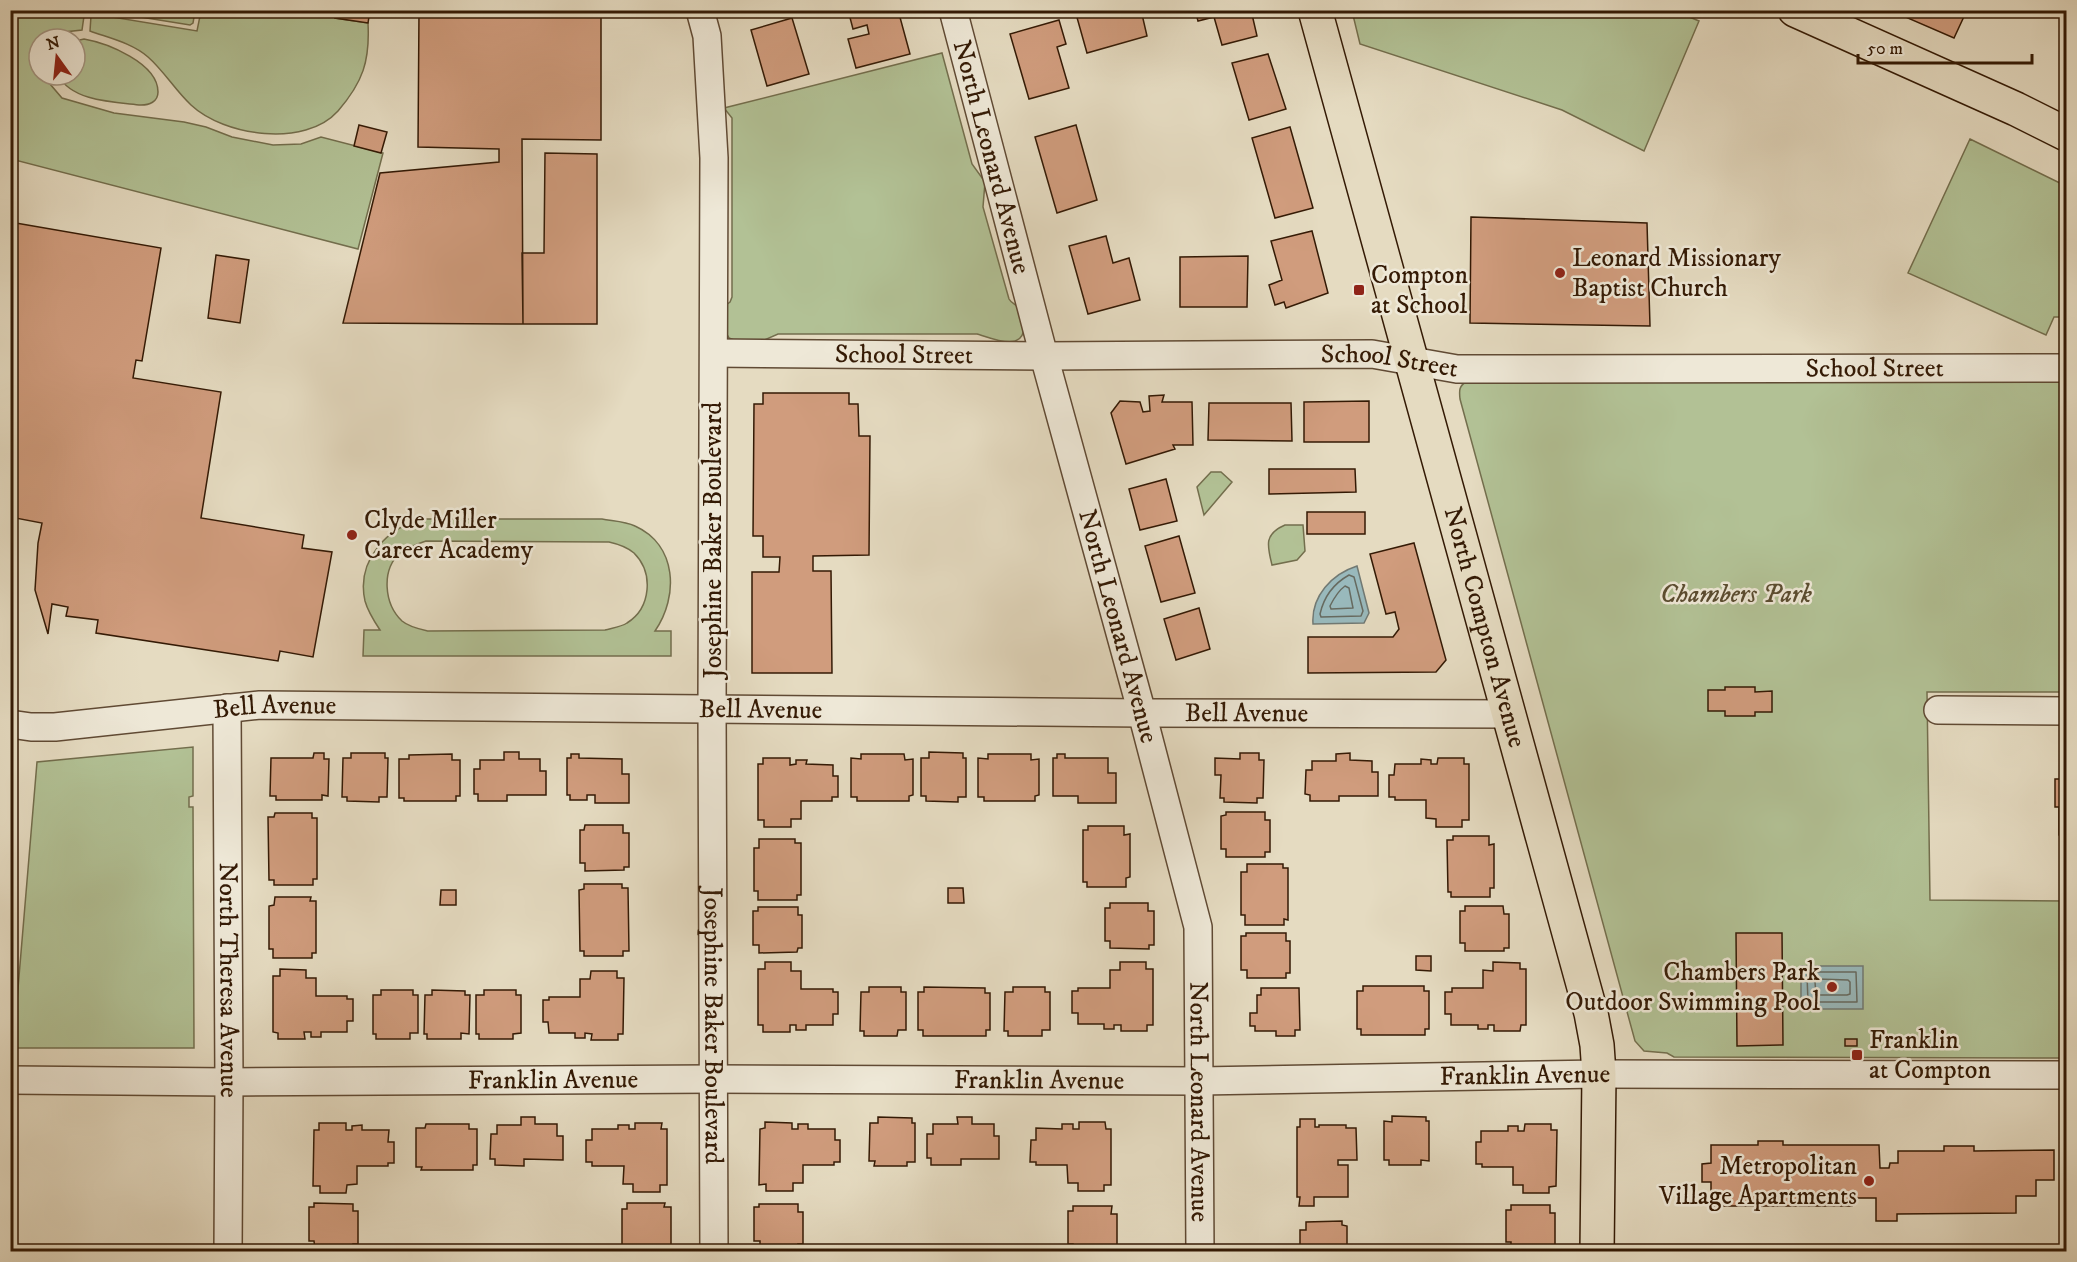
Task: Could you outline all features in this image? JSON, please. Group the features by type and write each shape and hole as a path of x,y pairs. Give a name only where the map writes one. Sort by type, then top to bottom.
{"main road":[{"name":"North Compton Avenue","path":"1315,10 1588,1002 1596,1039 1599,1074 1597,1251"},
{"path":"1795,10 2016,109 2067,135"}],"street":[{"name":"Josephine Baker Boulevard","path":"700,10 707,36 714,158 712,709 714,1251"},
{"name":"North Leonard Avenue","path":"953,10 1198,927 1200,1251"},
{"name":"School Street","path":"714,353 1044,356 1362,354 1457,369 2067,368"},
{"name":"Bell Avenue","path":"10,724 31,728 55,727 272,705 1510,714"},
{"name":"North Theresa Avenue","path":"226,708 228,1251"},
{"path":"1938,710 2067,711"},
{"name":"Franklin Avenue","path":"10,1080 229,1082 713,1079 1200,1081 1599,1074 2067,1075"}],"green space":[{"path":"65,10 83,13 84,16 82,27 27,27 27,87 53,87 62,98 114,113 184,122 232,137 273,145 301,144 321,137 383,153 358,249 11,159 10,11"},
{"path":"336,10 335,18 368,23 368,49 359,80 347,100 324,123 286,134 264,134 243,130 205,116 191,105 154,62 142,52 120,41 90,31 91,16 94,14 197,31 201,11"},
{"path":"103,11 195,11 193,23 190,25"},
{"path":"1352,11 1675,11 1699,21 1644,151 1562,110 1360,44"},
{"path":"87,40 118,50 141,64 156,82 158,95 150,104 141,105 95,99 68,87 87,87"},
{"path":"942,53 972,164 985,182 983,207 1009,299 1019,308 1021,314 1024,326 1022,335 1012,342 977,334 778,334 762,341 729,338 726,333 726,305 732,297 732,118 724,108"},
{"path":"1970,139 2066,186 2066,317 2054,317 2046,335 1908,273"},
{"name":"Chambers Park","path":"2066,379 2066,692 1927,692 1930,900 2066,901 2066,1058 1674,1057 1667,1053 1644,1051 1635,1041 1460,399 1461,387 1467,381"},
{"path":"1211,472 1221,472 1232,482 1204,515 1197,487"},
{"path":"425,519 602,519 635,526 649,535 659,546 670,572 668,602 655,631 671,631 671,656 363,656 364,630 380,630 369,613 365,601 363,586 365,572 370,559 387,537 411,523","holes":["426,541 609,542 634,553 645,570 647,580 645,600 641,609 635,617 622,626 605,630 428,631 402,621 391,606 388,596 388,578 394,560 406,549"]},
{"path":"1285,525 1303,525 1305,551 1297,560 1272,565 1268,546 1270,536"},
{"path":"193,747 193,796 189,797 189,807 193,807 194,1048 13,1048 37,762"}],"water":[{"path":"1357,566 1369,613 1364,623 1313,624 1313,614 1319,595 1339,574"},
{"name":"Chambers Park Outdoor Swimming Pool","path":"1801,966 1863,966 1863,1009 1801,1009"}],"building":[{"path":"336,10 370,10 368,23 335,18"},
{"path":"601,10 601,140 522,139 523,324 343,323 380,173 499,162 499,149 418,147 419,11"},
{"path":"848,10 898,10 910,54 856,68 848,39 869,34 867,25 853,29"},
{"path":"1086,10 1141,10 1147,36 1087,53 1076,14"},
{"path":"1195,10 1251,10 1257,36 1222,45 1214,17 1198,21"},
{"path":"1906,10 1967,10 1954,38 1903,16"},
{"path":"792,18 809,74 767,86 751,30"},
{"path":"1059,20 1066,44 1057,47 1069,88 1029,99 1010,34"},
{"path":"1268,54 1286,109 1249,120 1232,63"},
{"path":"359,125 387,132 381,153 354,146"},
{"path":"1076,125 1097,200 1057,213 1035,137"},
{"path":"1290,127 1313,208 1275,218 1252,138"},
{"path":"545,153 597,154 597,324 523,324 522,253 544,253"},
{"name":"Leonard Missionary Baptist Church","path":"1471,217 1647,223 1650,326 1470,323"},
{"name":"Clyde Miller Career Academy","path":"10,222 161,248 142,361 136,360 133,378 221,392 201,518 304,535 302,548 332,552 313,657 280,651 278,661 96,633 98,620 66,616 68,607 52,604 48,634 35,590 38,543 42,523 10,517"},
{"path":"1312,231 1328,293 1286,308 1284,302 1275,305 1269,285 1282,280 1271,241"},
{"path":"1106,236 1113,263 1129,258 1140,300 1088,314 1069,246"},
{"path":"216,255 249,260 240,323 208,318"},
{"path":"1248,256 1247,307 1180,307 1180,257"},
{"path":"763,393 849,393 849,404 858,404 859,436 870,436 869,555 813,556 813,571 831,571 832,673 752,673 752,572 779,572 780,557 763,557 763,536 753,536 754,404 763,404"},
{"path":"1164,395 1162,402 1192,402 1193,445 1173,445 1175,449 1126,464 1111,413 1120,401 1140,402 1143,412 1150,411 1149,396"},
{"path":"1369,401 1369,442 1304,442 1304,402"},
{"path":"1209,403 1291,403 1292,441 1208,440"},
{"path":"1269,469 1355,469 1356,492 1269,494"},
{"path":"1166,479 1177,521 1140,530 1129,489"},
{"path":"1307,512 1365,512 1365,534 1307,534"},
{"path":"1179,536 1195,593 1161,602 1145,546"},
{"path":"1414,543 1446,660 1436,672 1308,673 1308,637 1393,637 1399,629 1395,612 1386,614 1370,554"},
{"path":"1199,608 1210,649 1176,660 1164,619"},
{"path":"1725,687 1755,687 1755,692 1772,691 1772,712 1755,712 1755,716 1725,716 1725,711 1708,711 1708,690 1725,690"},
{"path":"504,752 519,752 519,759 540,759 540,771 546,771 546,795 507,795 507,801 478,801 478,794 474,794 474,769 480,769 480,760 504,760"},
{"path":"929,752 963,753 963,758 966,758 966,797 958,797 958,802 926,801 926,796 921,796 921,758 929,758"},
{"path":"314,753 324,753 324,759 329,759 328,796 322,795 322,800 276,800 276,796 270,796 271,758 313,758"},
{"path":"351,753 385,753 385,758 388,758 387,797 379,797 379,802 347,801 347,797 342,797 343,758 351,758"},
{"path":"1240,753 1259,753 1259,760 1264,760 1263,798 1257,798 1257,803 1224,802 1224,798 1220,798 1221,775 1215,775 1215,758 1240,759"},
{"path":"1350,753 1350,760 1372,761 1372,772 1378,772 1378,796 1339,796 1339,801 1310,801 1310,795 1305,794 1306,770 1312,770 1312,761 1336,761 1336,754"},
{"path":"452,754 452,760 460,760 460,796 456,796 456,801 404,801 404,798 399,798 399,759 409,759 409,755"},
{"path":"571,754 579,754 579,758 622,759 622,774 629,774 629,803 595,803 595,795 587,795 587,800 570,800 570,795 567,795 567,758 571,758"},
{"path":"861,754 904,754 905,760 913,759 913,795 909,796 909,801 857,801 857,797 851,797 851,758 861,759"},
{"path":"988,754 1031,754 1031,760 1039,759 1039,795 1035,796 1035,801 984,801 984,797 978,797 978,758 988,759"},
{"path":"1057,754 1065,754 1065,758 1108,758 1108,773 1116,773 1116,803 1078,803 1078,796 1053,796 1053,758 1057,758"},
{"path":"763,758 790,758 790,765 796,764 796,760 807,760 806,764 833,765 833,776 838,776 838,797 832,797 832,801 801,801 801,819 791,819 791,827 764,827 764,820 758,820 758,764 763,764"},
{"path":"1438,758 1464,758 1464,764 1469,764 1469,820 1462,820 1462,827 1436,827 1436,819 1426,818 1426,800 1395,800 1395,797 1389,797 1389,775 1394,775 1395,764 1421,764 1421,759 1431,760 1431,764 1437,764"},
{"path":"2055,779 2066,779 2066,844 2059,835 2059,807 2055,807"},
{"path":"1226,812 1265,812 1265,820 1270,820 1270,852 1265,852 1265,857 1226,857 1226,849 1221,849 1221,816 1226,815"},
{"path":"275,813 312,813 312,818 317,818 317,879 313,879 313,885 274,885 274,880 269,880 268,817 274,817"},
{"path":"585,825 623,825 623,833 629,833 629,867 624,867 624,870 585,871 585,863 580,863 580,830 584,830"},
{"path":"1088,826 1124,826 1124,835 1130,834 1130,877 1126,878 1126,887 1087,887 1087,882 1083,882 1083,830 1088,830"},
{"path":"1453,836 1489,836 1489,845 1494,844 1494,888 1490,888 1490,897 1451,897 1451,892 1448,892 1447,840 1453,840"},
{"path":"759,839 795,839 795,843 801,843 801,895 797,895 797,900 758,900 758,891 754,891 754,848 759,848"},
{"path":"1247,864 1283,864 1283,868 1288,868 1288,920 1284,919 1284,925 1245,925 1245,915 1241,915 1241,872 1247,872"},
{"path":"584,884 622,884 622,888 628,888 629,951 623,951 623,956 584,956 584,951 580,951 579,890 584,889"},
{"path":"948,888 963,888 964,903 948,903"},
{"path":"441,890 456,890 456,905 440,905"},
{"path":"275,897 311,897 310,901 316,901 316,953 312,953 312,958 273,958 273,949 269,949 269,906 274,905"},
{"path":"1110,903 1148,903 1148,911 1154,911 1154,945 1149,945 1149,949 1110,948 1110,941 1105,941 1105,908 1110,908"},
{"path":"1465,906 1503,906 1504,914 1509,914 1509,948 1504,948 1504,951 1465,951 1465,943 1460,943 1460,911 1465,911"},
{"path":"758,907 798,907 798,915 802,915 802,948 798,948 797,952 759,953 759,945 753,945 753,911 758,911"},
{"path":"1246,933 1286,933 1286,941 1290,941 1290,973 1286,973 1286,978 1247,978 1247,970 1241,970 1241,936 1246,936"},
{"path":"1736,933 1782,933 1783,1045 1737,1046"},
{"path":"1416,956 1431,956 1431,971 1416,970"},
{"path":"765,962 791,962 791,971 801,971 801,989 833,989 833,992 838,992 838,1014 833,1014 833,1025 806,1025 806,1030 796,1030 796,1025 790,1025 790,1032 763,1032 763,1025 758,1025 758,969 765,969"},
{"path":"1120,962 1146,962 1146,969 1153,969 1153,1025 1147,1025 1147,1031 1121,1031 1121,1025 1114,1025 1114,1029 1104,1029 1104,1024 1078,1024 1078,1013 1072,1013 1072,991 1078,991 1078,988 1110,988 1110,970 1120,970"},
{"path":"1493,962 1520,963 1520,969 1526,969 1526,1025 1521,1025 1520,1031 1494,1031 1494,1025 1488,1025 1488,1029 1478,1029 1478,1025 1451,1025 1451,1014 1445,1014 1445,992 1452,992 1452,988 1483,988 1483,970 1493,971"},
{"path":"280,969 306,970 306,978 316,978 316,996 347,996 347,999 353,999 353,1021 347,1021 347,1032 321,1032 321,1037 311,1037 311,1032 304,1032 305,1039 278,1039 278,1033 273,1032 273,976 280,976"},
{"path":"591,971 617,971 617,978 624,978 623,1034 618,1034 618,1040 591,1040 592,1034 585,1033 585,1038 575,1038 575,1033 549,1033 548,1022 543,1022 543,1000 549,1000 549,997 580,997 580,979 590,979"},
{"path":"1363,986 1424,986 1424,991 1429,991 1429,1029 1425,1029 1425,1035 1361,1035 1361,1029 1357,1029 1357,991 1363,991"},
{"path":"869,987 901,987 901,992 906,992 906,1030 898,1030 897,1036 864,1036 864,1031 860,1031 861,992 869,992"},
{"path":"924,987 985,988 985,993 990,993 990,1030 986,1030 986,1036 923,1036 923,1030 918,1030 918,992 924,992"},
{"path":"1013,987 1045,987 1045,992 1050,992 1050,1030 1042,1030 1042,1036 1008,1036 1008,1031 1004,1031 1005,992 1013,992"},
{"path":"1261,988 1299,988 1300,1030 1295,1030 1295,1036 1276,1036 1276,1031 1255,1031 1255,1026 1250,1026 1250,1013 1257,1013 1257,995 1261,995"},
{"path":"381,990 413,990 413,995 418,995 418,1033 410,1033 410,1039 376,1039 376,1034 373,1034 373,995 381,995"},
{"path":"432,990 465,991 465,995 470,995 469,1034 461,1033 461,1039 427,1039 427,1034 424,1034 425,995 432,995"},
{"path":"484,990 516,990 516,995 521,995 521,1033 513,1034 513,1039 479,1039 479,1034 476,1034 476,995 484,995"},
{"path":"1845,1039 1857,1039 1857,1046 1845,1046"},
{"path":"1392,1116 1426,1117 1426,1121 1429,1121 1429,1161 1421,1160 1421,1165 1389,1165 1389,1160 1384,1160 1384,1121 1392,1122"},
{"path":"521,1117 535,1117 535,1124 557,1124 557,1136 563,1136 563,1160 524,1159 524,1166 495,1165 495,1159 490,1159 491,1134 497,1134 497,1125 521,1125"},
{"path":"878,1117 912,1118 912,1123 915,1123 915,1162 907,1162 907,1166 874,1166 875,1161 869,1161 870,1123 878,1123"},
{"path":"957,1117 972,1117 972,1124 994,1124 994,1136 999,1136 999,1159 961,1159 961,1165 931,1165 931,1158 927,1158 927,1134 933,1134 933,1124 958,1124"},
{"path":"1300,1119 1315,1119 1315,1127 1346,1125 1346,1128 1356,1128 1357,1160 1338,1160 1338,1165 1348,1165 1348,1197 1314,1197 1314,1206 1299,1206 1297,1127 1300,1127"},
{"path":"765,1122 792,1123 792,1129 798,1129 798,1124 808,1124 808,1129 835,1129 835,1140 840,1140 840,1162 834,1162 834,1165 803,1165 803,1183 793,1183 793,1191 766,1191 766,1184 759,1185 760,1129 765,1128"},
{"path":"1079,1122 1105,1122 1106,1129 1111,1129 1111,1185 1104,1185 1104,1191 1078,1191 1078,1183 1068,1183 1067,1165 1036,1165 1036,1162 1030,1162 1031,1140 1036,1140 1036,1128 1062,1129 1062,1124 1073,1124 1073,1129 1079,1129"},
{"path":"319,1123 346,1123 346,1130 352,1130 352,1126 362,1125 362,1130 389,1130 388,1142 394,1142 394,1163 388,1163 388,1166 357,1166 357,1184 347,1185 346,1193 320,1193 320,1186 313,1186 314,1130 319,1130"},
{"path":"635,1123 662,1123 661,1129 667,1129 667,1185 660,1185 660,1192 633,1192 633,1184 623,1184 624,1166 592,1166 592,1162 586,1162 586,1140 592,1140 592,1129 618,1129 618,1125 629,1125 629,1129 635,1129"},
{"path":"426,1124 469,1124 469,1129 477,1129 477,1165 473,1165 473,1170 421,1170 422,1167 416,1167 416,1128 425,1128"},
{"path":"1525,1124 1551,1124 1551,1130 1557,1130 1556,1186 1549,1187 1549,1193 1523,1193 1523,1185 1513,1185 1513,1167 1482,1167 1482,1164 1476,1164 1476,1142 1481,1142 1481,1131 1508,1131 1508,1126 1518,1126 1518,1131 1524,1131"},
{"name":"Metropolitan Village Apartments","path":"1758,1141 1783,1141 1783,1145 1879,1145 1880,1168 1889,1168 1890,1163 1898,1163 1898,1151 1944,1151 1944,1146 1974,1146 1974,1151 2054,1150 2054,1180 2036,1180 2036,1196 2016,1196 2016,1213 1897,1214 1897,1221 1876,1221 1876,1198 1852,1198 1852,1206 1711,1206 1711,1182 1702,1182 1702,1164 1711,1163 1711,1145 1758,1145"},
{"path":"314,1203 353,1204 353,1211 358,1211 358,1244 353,1244 353,1248 315,1249 314,1241 309,1241 309,1207 314,1207"},
{"path":"627,1203 665,1203 664,1207 671,1207 671,1252 622,1252 622,1209 627,1209"},
{"path":"759,1204 798,1204 798,1212 803,1212 803,1244 798,1244 799,1249 760,1249 760,1241 754,1241 754,1207 759,1207"},
{"path":"1511,1205 1550,1205 1550,1213 1555,1213 1555,1247 1550,1247 1550,1250 1511,1250 1511,1242 1506,1242 1506,1210 1511,1210"},
{"path":"1073,1206 1112,1206 1111,1214 1117,1214 1117,1248 1112,1248 1112,1251 1073,1252 1073,1244 1068,1244 1068,1211 1073,1211"},
{"path":"1342,1221 1342,1225 1347,1226 1347,1252 1300,1252 1300,1230 1306,1230 1306,1222"},
{"path":"928,1245 943,1245 943,1252 928,1252"},
{"path":"484,1246 499,1246 499,1252 484,1252"}],"place":[{"name":"Leonard Missionary Baptist Church","path":"1560,273"},
{"name":"Compton at School","path":"1359,290"},
{"name":"Clyde Miller Career Academy","path":"352,535"},
{"name":"Chambers Park Outdoor Swimming Pool","path":"1832,987"},
{"name":"Franklin at Compton","path":"1857,1055"},
{"name":"Metropolitan Village Apartments","path":"1869,1181"}]}
